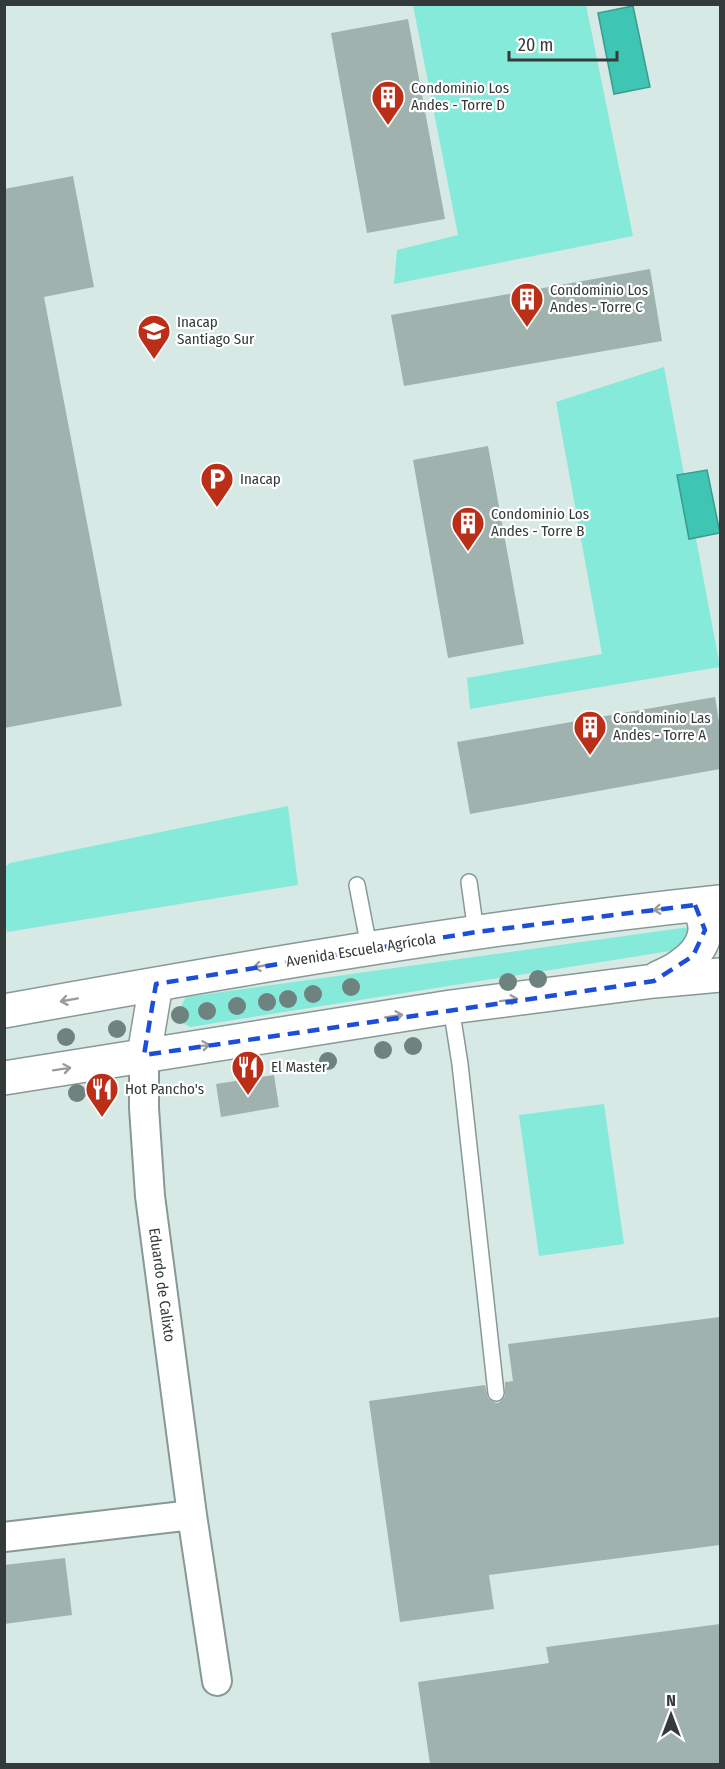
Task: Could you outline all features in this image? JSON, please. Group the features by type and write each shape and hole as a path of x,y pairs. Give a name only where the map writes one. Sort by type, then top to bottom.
{"main road":[{"name":"Avenida Escuela Agrícola","path":"4,1011 369,947 708,903"},
{"path":"654,981 684,964 700,947 705,930 704,918 708,903"},
{"path":"4,1078 451,1007 654,981 720,975"},
{"path":"144,1055 156,984"}],"street":[{"name":"Eduardo de Calixto","path":"144,1055 144,1108 150,1196 192,1515 217,1681"},
{"path":"4,1537 192,1515"}],"lane":[{"path":"469,882 476,932"},
{"path":"357,885 369,947"},
{"path":"451,1007 460,1064 496,1393"}],"highlighted area":[{"path":"695,905 705,930 693,956 654,981 144,1055 156,984 476,932"}],"shaded area":[{"path":"413,5 586,5 633,236 394,284 397,250 458,235"},
{"path":"633,6 650,87 614,94 598,13"},
{"path":"664,367 720,667 470,709 467,678 602,654 556,402"},
{"path":"707,470 720,533 689,539 677,475"},
{"path":"288,806 298,885 7,932 4,917 4,868 10,863"},
{"path":"689,927 692,943 683,949 190,1027 181,1022 181,1006 186,997"},
{"path":"604,1104 624,1244 539,1256 519,1115"}],"building":[{"name":"Condominio Los Andes - Torre D","path":"408,19 445,219 367,233 331,33"},
{"path":"73,176 94,287 44,297 122,706 4,728 4,189"},
{"name":"Condominio Los Andes - Torre C","path":"650,269 662,341 404,386 391,315"},
{"name":"Condominio Los Andes - Torre B","path":"488,446 524,644 448,658 413,460"},
{"name":"Condominio Las Andes - Torre A","path":"715,697 720,727 720,769 470,814 457,742"},
{"name":"El Master","path":"274,1075 279,1107 221,1117 216,1084"},
{"path":"720,1317 720,1545 489,1575 494,1609 400,1622 369,1401 485,1385 488,1398 498,1403 505,1396 505,1382 513,1381 508,1344"},
{"path":"65,1558 72,1615 4,1624 4,1565"},
{"path":"720,1624 720,1764 430,1764 418,1682 549,1663 546,1647"}],"place":[{"name":"Condominio Los Andes - Torre D","path":"388,126"},
{"name":"Condominio Los Andes - Torre C","path":"527,328"},
{"name":"Inacap Santiago Sur","path":"154,360"},
{"name":"Inacap","path":"217,508"},
{"name":"Condominio Los Andes - Torre B","path":"468,552"},
{"name":"Condominio Las Andes - Torre A","path":"590,756"},
{"name":"El Master","path":"248,1096"},
{"name":"Hot Pancho's","path":"102,1118"}]}
